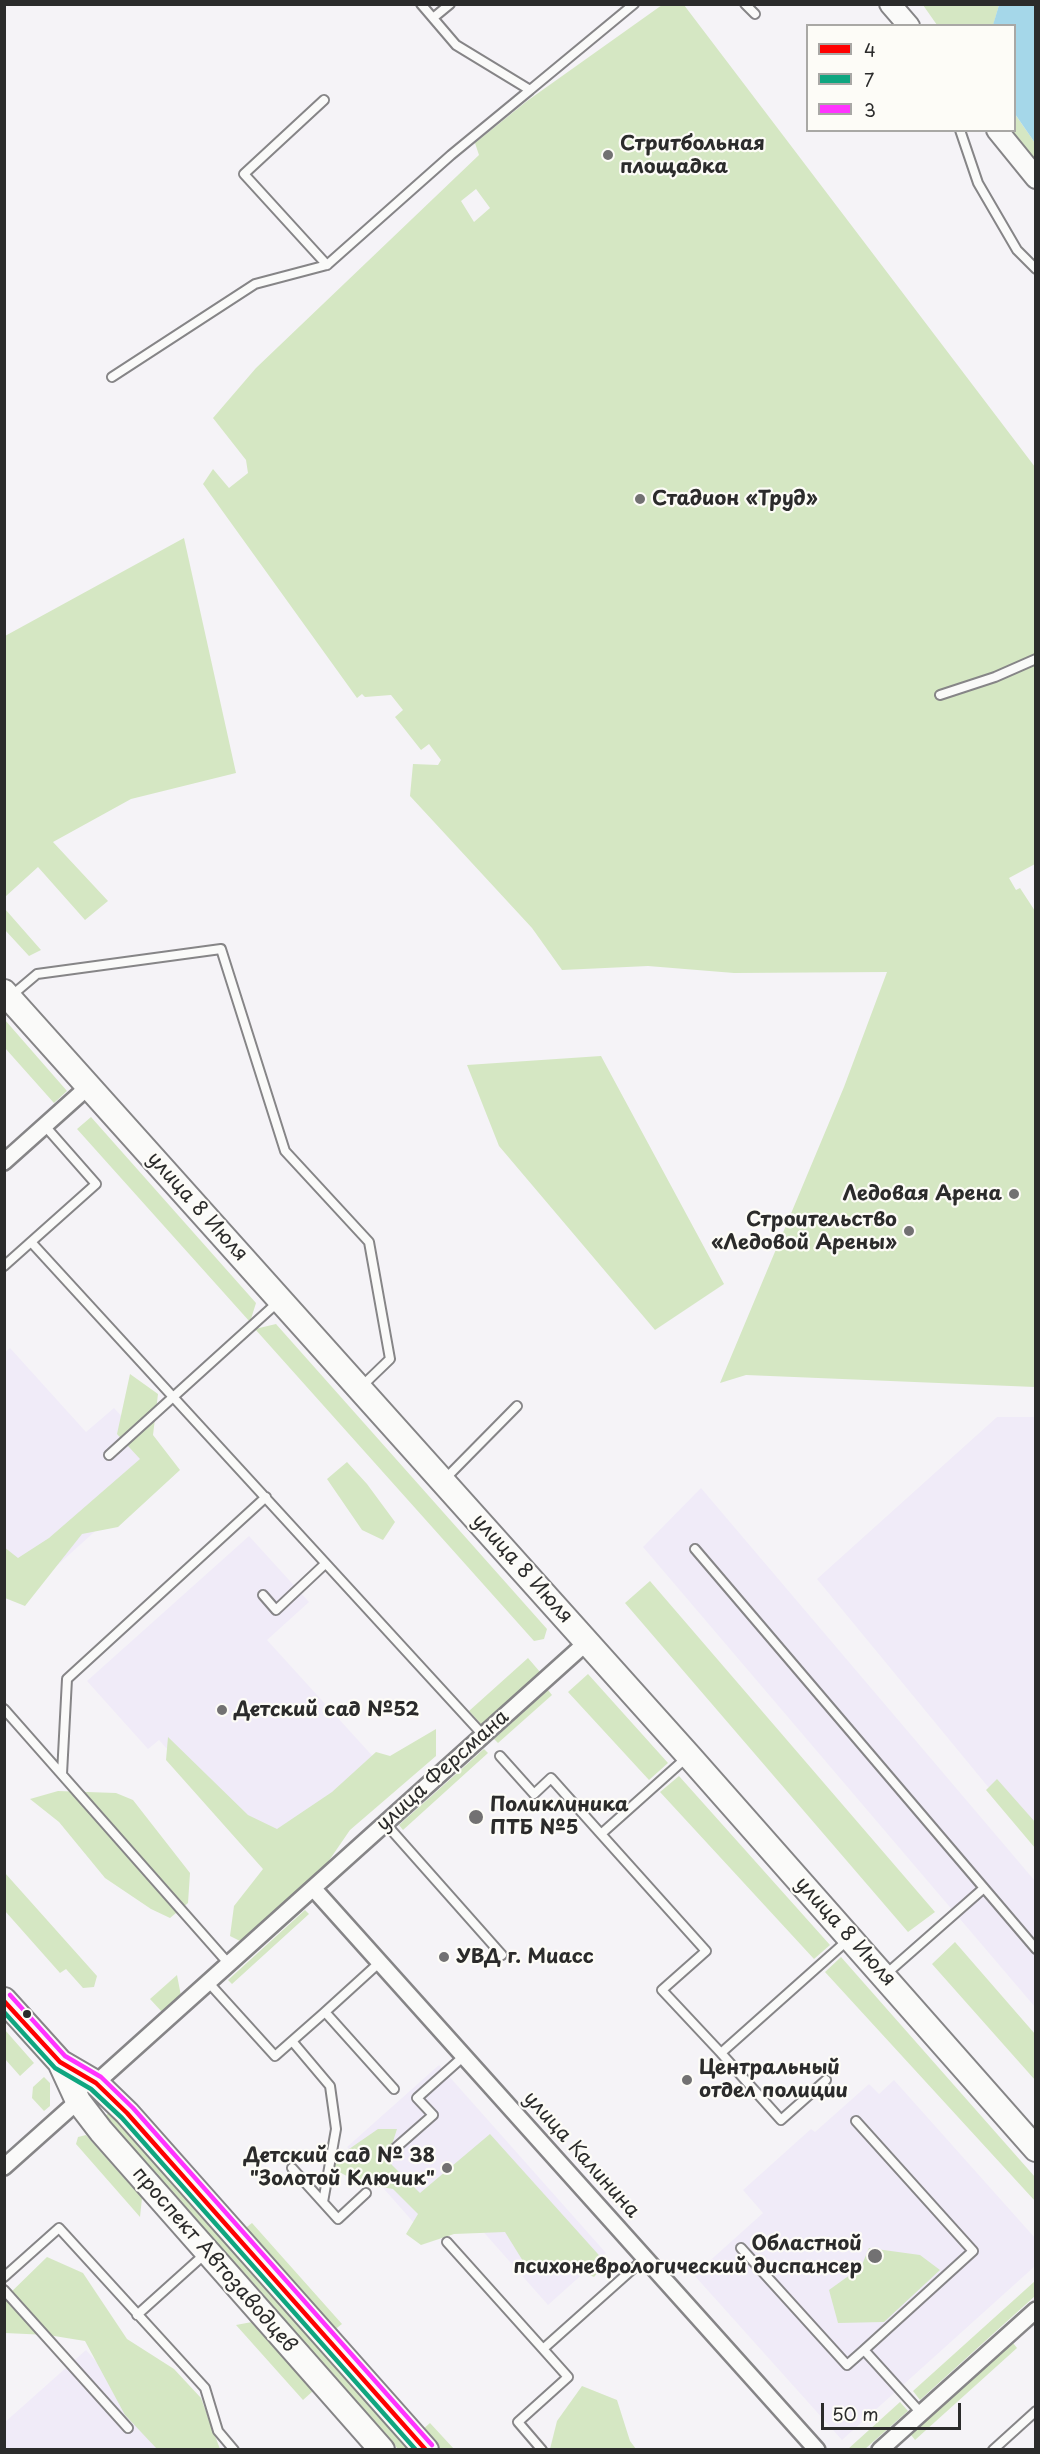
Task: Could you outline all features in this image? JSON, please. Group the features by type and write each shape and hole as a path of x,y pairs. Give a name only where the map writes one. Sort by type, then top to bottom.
{"main road":[{"name":"улица 8 Июля","path":"7,995 689,1756 1035,2149"},
{"name":"проспект Автозаводцев","path":"4,2000 60,2062 78,2100 101,2131 382,2450"},
{"name":"проспект Автозаводцев","path":"60,2062 96,2083 134,2122 426,2450"},
{"name":"улица Ферсмана","path":"78,2100 96,2083"}],"street":[{"path":"890,4 907,24"},
{"path":"999,132 1035,178"},
{"path":"5,1161 89,1086"},
{"name":"улица Ферсмана","path":"96,2083 587,1642"},
{"name":"улица Калинина","path":"313,1888 817,2450"},
{"name":"улица Ферсмана","path":"4,2167 78,2100"},
{"path":"880,2450 1035,2310"}],"lane":[{"path":"421,4 456,45 530,90"},
{"path":"433,18 450,4"},
{"path":"112,377 255,284 327,265 451,155 634,4"},
{"path":"745,4 755,14"},
{"path":"324,100 244,174 327,265"},
{"path":"961,132 978,183 1017,250 1035,269"},
{"path":"940,695 995,677 1035,659"},
{"path":"7,995 37,974 221,950 285,1151 369,1242 390,1359 360,1388"},
{"path":"4,1266 96,1184 45,1126"},
{"path":"32,1242 483,1735"},
{"path":"109,1455 281,1300"},
{"path":"443,1481 517,1407"},
{"path":"62,1774 67,1679 266,1497"},
{"path":"695,1549 1035,1949"},
{"path":"263,1596 276,1610 325,1564"},
{"path":"4,1709 229,1964"},
{"path":"500,1756 534,1794 551,1778 706,1951 662,1990 781,2120 826,2080"},
{"path":"601,1834 689,1756"},
{"path":"385,1823 502,1955"},
{"path":"884,1976 984,1888"},
{"path":"721,2053 850,1938"},
{"path":"208,1982 275,2056 380,1962"},
{"path":"325,2012 394,2089"},
{"path":"292,2041 330,2086 336,2129 322,2202"},
{"path":"392,2151 432,2115 417,2098 464,2056"},
{"path":"741,2248 847,2365 973,2251 856,2121"},
{"path":"292,2168 338,2219 366,2193"},
{"path":"4,2277 59,2228 205,2388 218,2431 234,2450"},
{"path":"447,2242 568,2377 518,2422 542,2450"},
{"path":"137,2315 207,2252"},
{"path":"543,2349 645,2258"},
{"path":"4,2290 128,2428"},
{"path":"864,2350 921,2413"},
{"path":"993,2450 1035,2411"}],"shaded area":[{"path":"10,1348 86,1432 114,1408 167,1466 28,1592 5,1566 4,1353"},
{"path":"997,1417 1035,1417 1035,1841 817,1579"},
{"path":"701,1488 1035,1881 1035,2007 643,1547"},
{"name":"Детский сад №52","path":"249,1536 309,1602 267,1640 377,1761 267,1860 159,1740 148,1749 87,1681"},
{"name":"Детский сад № 38 \"Золотой Ключик\"","path":"439,2065 606,2253 548,2305 457,2202 422,2232 347,2147"},
{"name":"Областной психоневрологический диспансер","path":"894,2080 1035,2238 1035,2266 842,2440 694,2275 763,2213 743,2190 811,2129 815,2132 869,2084 879,2094"},
{"path":"86,2350 175,2449 5,2449 4,2423"}],"green space":[{"name":"Стадион «Труд»","path":"662,5 684,5 1035,467 1035,864 1009,878 1016,890 1020,888 1035,911 1035,1387 746,1375 720,1383 844,1087 887,972 734,973 648,966 562,970 532,928 410,796 413,764 438,765 441,760 429,744 421,750 395,717 403,710 391,695 365,697 362,694 357,698 203,484 213,469 229,488 248,473 246,460 213,418 256,368 479,155 475,143 527,101","holes":["476,189 490,208 474,222 461,201"]},
{"path":"923,5 999,5 994,24 936,24"},
{"path":"1016,115 1035,143 1035,160 1011,132 1016,132"},
{"path":"184,538 236,773 131,799 53,842 108,901 85,920 38,867 5,897 5,636"},
{"path":"4,909 41,950 29,956 5,930"},
{"path":"5,1020 67,1091 54,1103 5,1048"},
{"path":"601,1056 724,1284 655,1330 499,1146 467,1065"},
{"path":"91,1117 256,1303 250,1322 77,1129"},
{"path":"276,1324 547,1629 544,1639 534,1641 255,1329"},
{"path":"130,1374 158,1394 153,1435 180,1470 118,1527 82,1534 25,1606 5,1598 4,1547 18,1558 49,1538 140,1459 117,1434"},
{"path":"347,1462 367,1484 395,1522 383,1540 362,1530 327,1479"},
{"path":"650,1581 935,1912 908,1932 625,1603"},
{"path":"528,1658 540,1672 482,1725 469,1711"},
{"path":"588,1674 668,1763 649,1780 568,1692"},
{"path":"548,1690 552,1695 498,1743 494,1739"},
{"path":"436,1729 436,1756 350,1830 319,1875 269,1916 254,1948 230,1936 234,1906 263,1869 166,1760 168,1737 248,1815 277,1829 332,1792 376,1752 390,1756"},
{"path":"484,1749 488,1753 403,1830 399,1825"},
{"path":"679,1776 830,1945 814,1959 660,1792"},
{"path":"997,1779 1035,1822 1035,1848 986,1790"},
{"path":"58,1791 116,1793 133,1800 190,1873 188,1903 170,1918 151,1909 105,1878 59,1822 30,1799"},
{"path":"5,1873 97,1976 94,1987 83,1988 66,1969 60,1973 5,1911"},
{"path":"305,1910 309,1914 232,1984 228,1980"},
{"path":"955,1942 1035,2034 1035,2080 932,1964"},
{"path":"841,1957 1035,2177 1035,2201 825,1972"},
{"path":"177,1975 181,1996 163,2013 150,1999"},
{"path":"5,2030 34,2063 20,2076 5,2059"},
{"path":"44,2077 50,2083 50,2106 44,2111 32,2098 33,2087"},
{"path":"114,2112 412,2449 398,2449 104,2120 107,2114"},
{"path":"378,2129 397,2129 387,2160 420,2193 490,2134 606,2263 594,2277 576,2269 560,2274 526,2266 505,2232 454,2234 421,2245 406,2234 418,2214 393,2189 360,2183 326,2165"},
{"path":"86,2135 142,2198 140,2217 76,2144 78,2137"},
{"path":"252,2223 342,2324 333,2331 243,2230"},
{"path":"869,2248 920,2255 940,2270 884,2322 838,2323 829,2290 861,2267"},
{"path":"47,2257 83,2273 127,2339 174,2369 201,2398 220,2449 157,2449 125,2415 85,2341 48,2335 5,2333 5,2298"},
{"path":"1035,2281 1035,2296 920,2400 913,2391"},
{"path":"252,2322 313,2391 303,2400 236,2325"},
{"path":"1010,2339 1017,2348 915,2440 908,2431"},
{"path":"582,2386 617,2400 630,2441 636,2449 550,2449 557,2421"},
{"path":"900,2402 908,2411 865,2449 848,2449"},
{"path":"430,2423 454,2449 439,2449 422,2430"}],"water":[{"path":"999,5 1035,5 1035,143 1016,115 1016,24 993,24"}],"transit line":[{"name":"3","path":"10,1995 65,2056 101,2077 133,2108 432,2445"},
{"name":"4","path":"4,2001 60,2062 96,2083 127,2113 426,2450"},
{"name":"7","path":"4,2012 55,2068 91,2089 122,2118 416,2450"}],"place":[{"name":"Стритбольная площадка","path":"608,155"},
{"name":"Стадион «Труд»","path":"640,499"},
{"name":"Ледовая Арена","path":"1014,1194"},
{"name":"Строительство «Ледовой Арены»","path":"909,1231"},
{"name":"Детский сад №52","path":"222,1710"},
{"name":"Поликлиника ПТБ №5","path":"476,1817"},
{"name":"УВД г. Миасс","path":"444,1957"},
{"name":"Центральный отдел полиции","path":"687,2080"},
{"name":"Детский сад № 38 \"Золотой Ключик\"","path":"447,2168"},
{"name":"Областной психоневрологический диспансер","path":"875,2256"}]}
